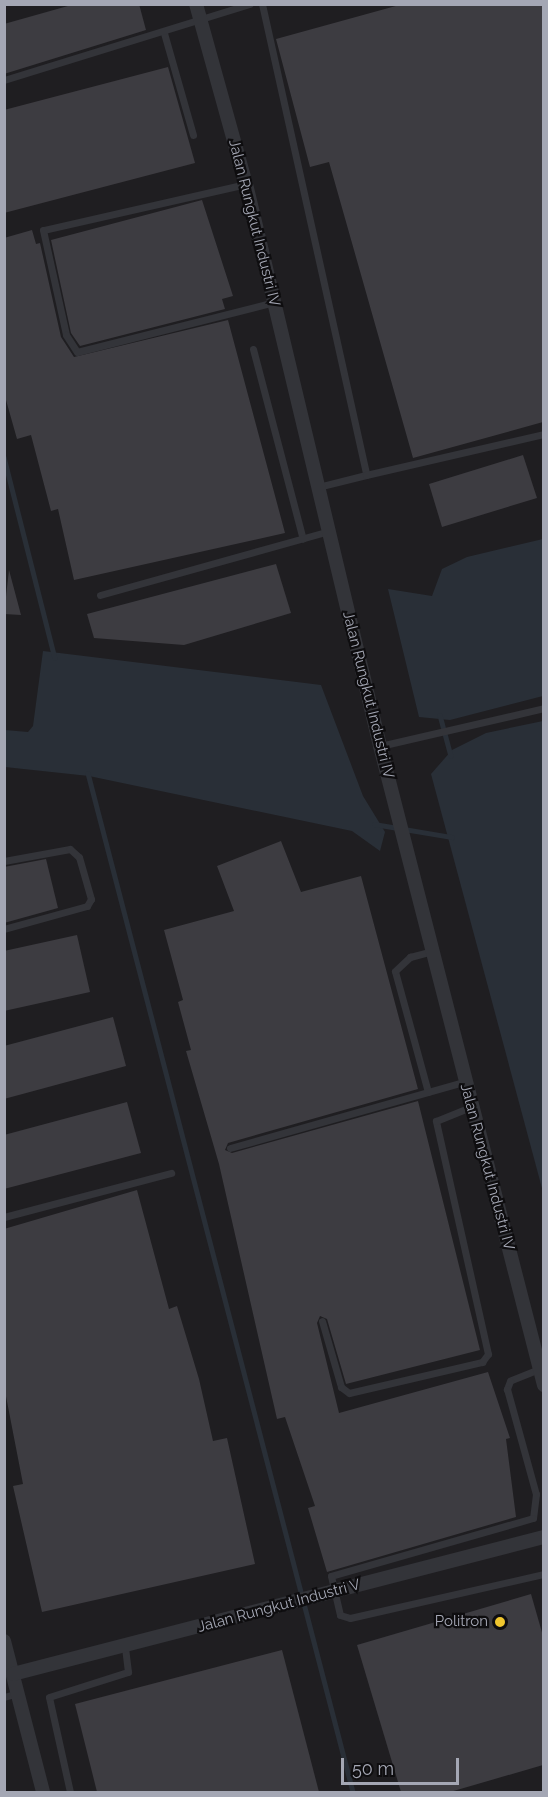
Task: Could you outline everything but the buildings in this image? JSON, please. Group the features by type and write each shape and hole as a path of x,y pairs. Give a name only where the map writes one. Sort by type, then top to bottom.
{"street":[{"name":"Jalan Rungkut Industri IV","path":"196,4 246,184 380,746 543,1385"},
{"name":"Jalan Rungkut Industri V","path":"13,1674 125,1647 543,1536"},
{"path":"4,1641 13,1674 11,1695 43,1792"}],"lane":[{"path":"4,80 201,22 235,7 250,4"},
{"path":"262,4 366,475"},
{"path":"164,33 193,135"},
{"path":"246,184 43,230 66,335 77,352 274,302"},
{"path":"254,349 303,539"},
{"path":"318,487 543,434"},
{"path":"100,595 329,531"},
{"path":"380,746 543,708"},
{"path":"4,861 70,849 79,857 91,899 87,906 4,929"},
{"path":"428,1092 395,971 410,957 432,951"},
{"path":"230,1148 465,1082"},
{"path":"322,1322 341,1387 349,1393 482,1362 488,1354 436,1121 471,1107"},
{"path":"4,1217 171,1173"},
{"path":"539,1369 510,1381 507,1389 536,1494 533,1518 336,1571 334,1591 340,1615 350,1618 543,1574"},
{"path":"70,1792 49,1697 128,1672 125,1647"}],"shaded area":[{"path":"5,5 543,5 543,1792 5,1792"},
{"path":"543,539 543,696 450,720 419,717 388,589 432,596 442,569 467,557"},
{"path":"43,651 321,685 363,796 385,832 380,851 352,831 89,776 5,767 5,730 28,732 33,726"},
{"path":"544,721 543,1192 431,774 452,750 486,733"}],"waterway":[{"path":"4,457 55,658"},
{"path":"440,715 451,756"},
{"path":"88,773 353,1792"},
{"path":"374,824 452,837"}],"place":[{"name":"Politron","path":"500,1622"}]}
